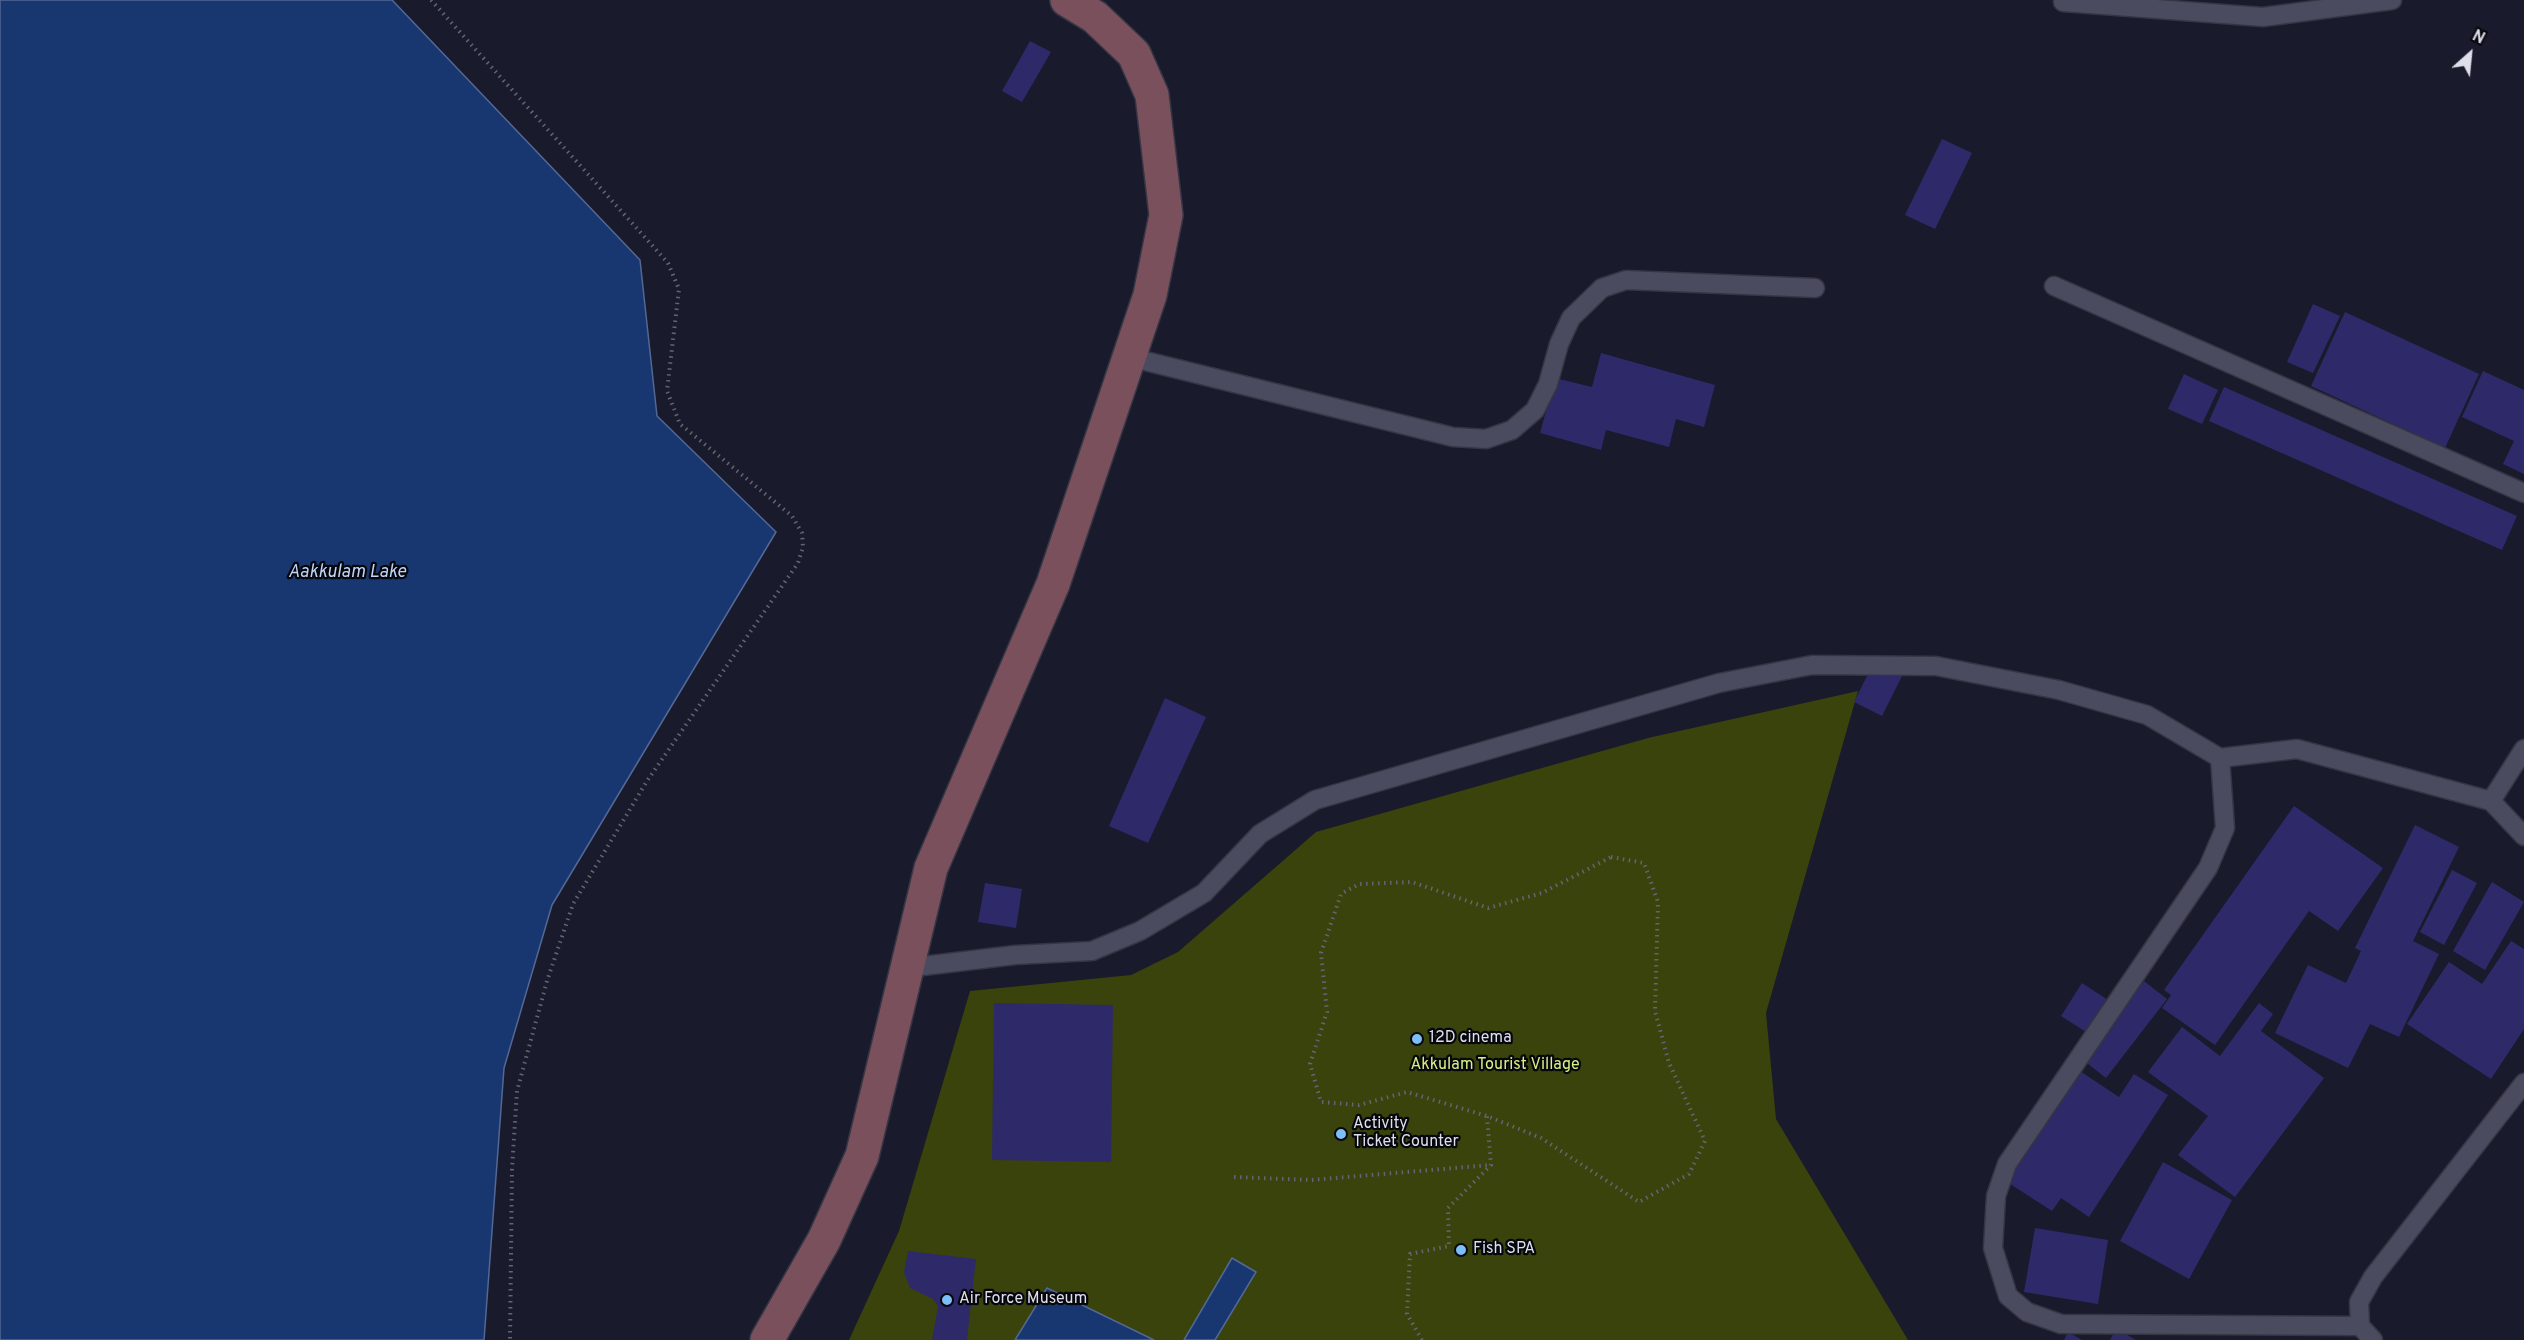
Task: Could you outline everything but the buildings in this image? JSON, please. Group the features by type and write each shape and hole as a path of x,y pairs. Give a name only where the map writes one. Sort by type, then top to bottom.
{"main road":[{"path":"767,1340 824,1240 862,1155 931,868 1053,584 1150,295 1166,215 1152,95 1134,54 1095,17 1067,0"}],"lane":[{"path":"2063,2 2263,17 2392,0"},
{"path":"1129,357 1452,437 1486,439 1512,430 1535,410 1548,384 1559,344 1571,318 1602,288 1626,280 1815,288"},
{"path":"2054,286 2524,493"},
{"path":"906,968 1015,955 1092,951 1140,931 1204,893 1260,834 1315,801 1719,683 1812,665 1936,666 2059,690 2147,715 2220,758 2297,749 2491,801 2524,836"},
{"path":"2491,801 2524,749"},
{"path":"2220,758 2225,828 2208,868 2007,1164 1996,1196 1993,1248 2008,1296 2027,1312 2061,1324 2360,1326"},
{"path":"2373,1340 2360,1326 2359,1302 2373,1277 2524,1083"}],"path":[{"path":"431,0 668,263 679,289 667,391 680,424 792,516 802,533 804,547 798,562 647,781 573,904 547,981 517,1091 512,1169 510,1340"},
{"path":"1611,857 1644,863 1658,902 1655,1011 1669,1063 1705,1141 1689,1174 1639,1202 1541,1138 1487,1116 1407,1092 1359,1105 1321,1102 1310,1064 1327,1012 1321,952 1341,894 1359,884 1412,882 1488,908 1542,893 1611,857"},
{"path":"1422,1340 1407,1314 1410,1254 1449,1246 1448,1208 1491,1165 1487,1116"},
{"path":"1234,1177 1311,1180 1491,1165"}],"green space":[{"name":"Akkulam Tourist Village","path":"1858,691 1766,1013 1776,1119 1908,1340 849,1340 899,1231 970,991 1131,975 1178,952 1316,832 1648,738"}],"water":[{"name":"Aakkulam Lake","path":"0,0 392,0 640,260 657,416 776,532 552,905 504,1068 484,1340 0,1340"},
{"path":"1232,1258 1256,1272 1215,1340 1184,1340"},
{"path":"1047,1288 1154,1340 1015,1340"}],"place":[{"name":"12D cinema","path":"1417,1039"},
{"name":"Activity Ticket Counter","path":"1341,1134"},
{"name":"Fish SPA","path":"1461,1250"},
{"name":"Air Force Museum","path":"947,1300"}]}
